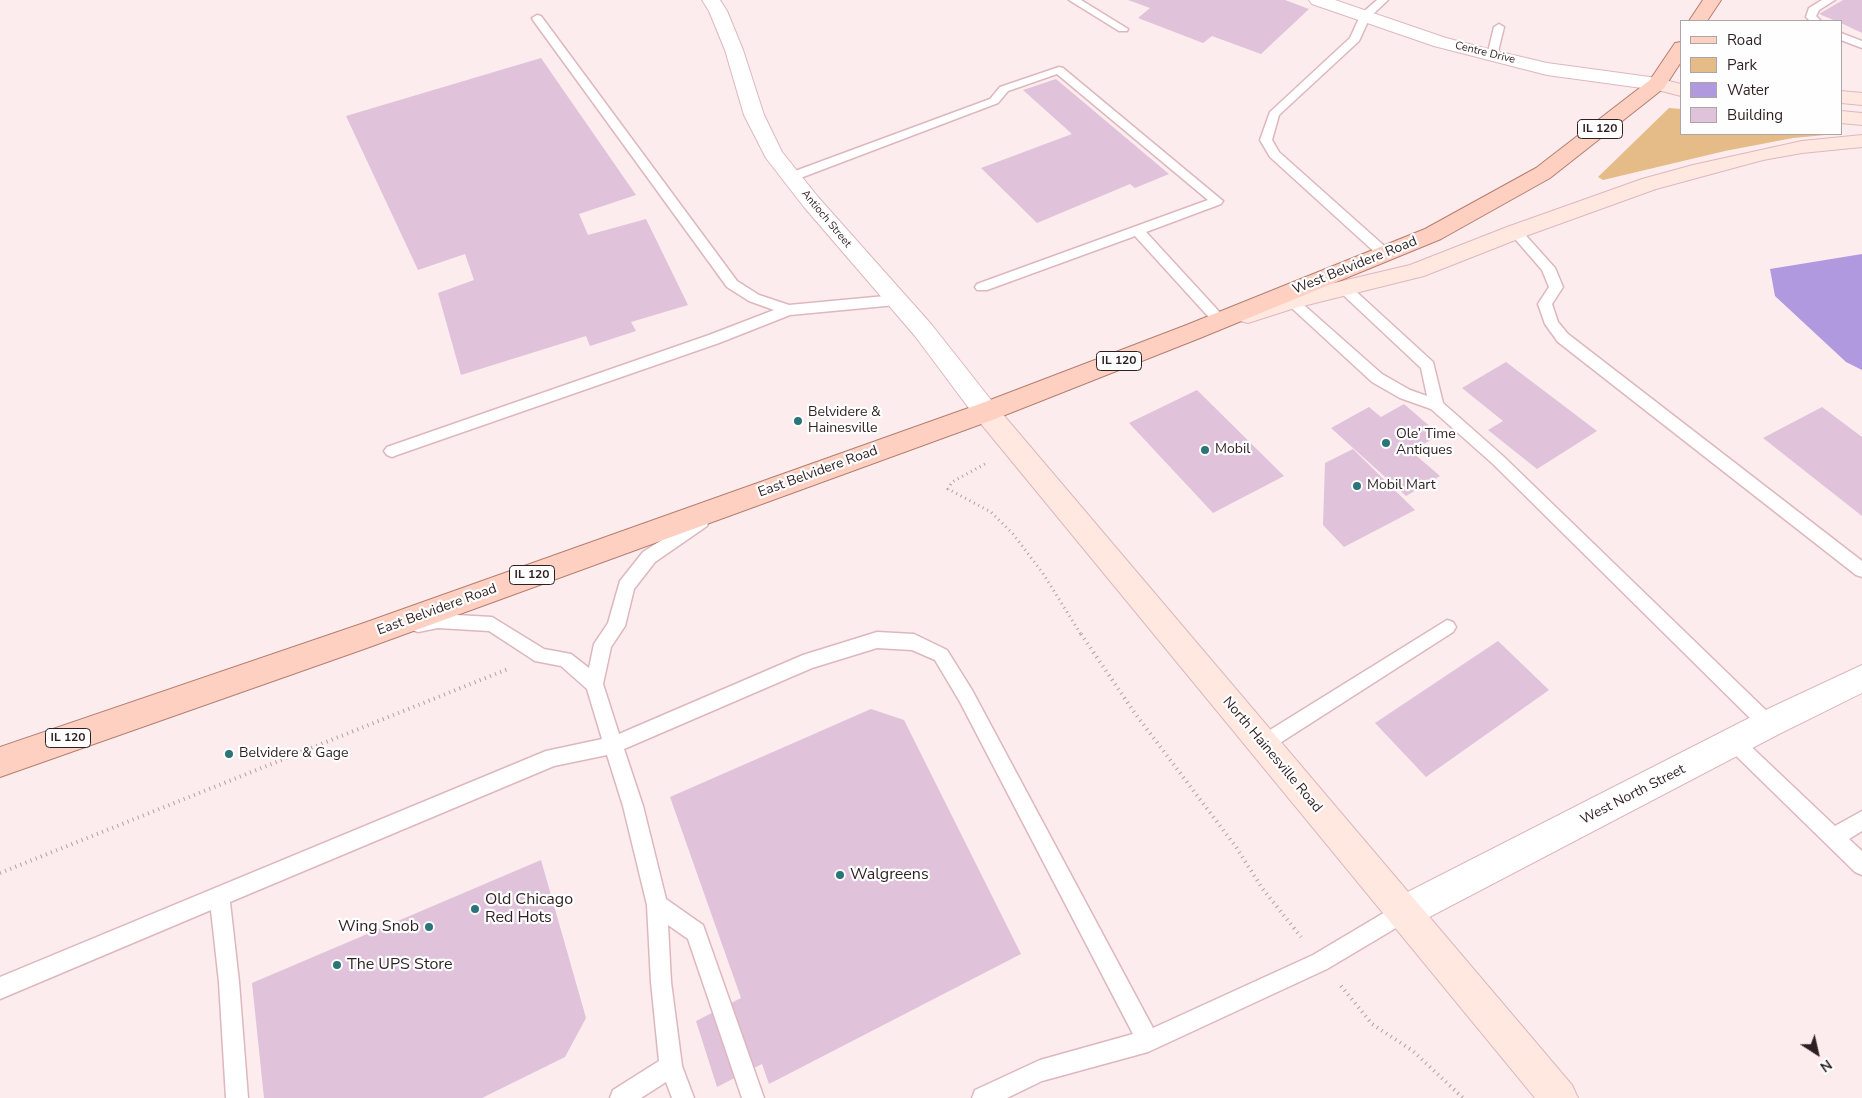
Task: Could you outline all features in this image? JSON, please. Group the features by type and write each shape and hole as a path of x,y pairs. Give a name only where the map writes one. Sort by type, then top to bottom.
{"main road":[{"path":"1699,20 1712,0"},
{"name":"West Belvidere Road","path":"986,412 1220,321 1433,234 1542,173 1657,84 1680,49"},
{"path":"1657,84 1680,83"},
{"path":"1657,84 1680,90"},
{"path":"1842,97 1862,99"},
{"path":"1842,117 1862,119"},
{"path":"1192,332 1291,301 1416,271 1515,232 1649,184 1700,169 1802,147 1862,141"},
{"name":"North Hainesville Road","path":"986,412 1559,1098"},
{"name":"East Belvidere Road","path":"0,762 364,636 986,412"}],"street":[{"name":"Antioch Street","path":"711,0 718,11 734,50 754,115 774,154 810,202 923,330 986,412"},
{"name":"Centre Drive","path":"1318,0 1440,42 1492,56 1547,68 1657,84"},
{"name":"West North Street","path":"1404,912 1735,743 1768,724 1862,678"}],"lane":[{"path":"1074,0 1123,29"},
{"path":"1383,0 1365,16 1355,39 1274,114 1266,140 1274,154 1385,254"},
{"path":"1815,20 1811,16 1814,8 1830,0"},
{"path":"537,18 732,284 754,298 788,310"},
{"path":"1492,56 1499,27"},
{"path":"1842,36 1862,45"},
{"path":"791,177 994,101 1004,89 1059,70 1216,201 982,286"},
{"path":"1137,230 1220,321"},
{"path":"1515,232 1548,268 1556,287 1545,304 1552,324 1563,338 1862,570"},
{"path":"1345,289 1428,366 1436,405"},
{"path":"392,451 714,339 788,310 896,300"},
{"path":"1291,301 1377,378 1405,394 1436,405 1498,460 1768,724"},
{"path":"683,1098 671,1066 661,982 657,905 633,806 594,684 603,644 616,626 626,586 649,557 704,519 755,495"},
{"path":"364,636 438,621 492,624 541,656 565,660 594,684"},
{"path":"1263,744 1447,627"},
{"path":"0,988 553,757 614,745 809,661 876,640 914,642 941,655 966,696 1148,1041"},
{"path":"1735,743 1862,865"},
{"path":"1834,837 1862,820"},
{"path":"219,896 230,982 237,1098"},
{"path":"657,905 696,932 753,1098"},
{"path":"983,1098 1040,1071 1148,1041 1320,962 1404,912"},
{"path":"621,1098 671,1066"}],"path":[{"path":"1015,448 952,482 948,489 991,512 1013,534 1042,572 1073,623 1134,712 1236,847 1262,888 1372,1024 1413,1051 1464,1098"},
{"path":"0,873 541,656"}],"green space":[{"path":"1669,108 1680,109 1680,135 1825,135 1793,138 1725,151 1603,180 1598,177"}],"water":[{"path":"1862,254 1862,370 1846,362 1775,296 1770,269"}],"building":[{"path":"1128,0 1285,0 1309,9 1261,54 1212,36 1203,43 1138,18 1150,8"},
{"path":"1843,0 1862,0 1862,33 1842,23 1842,20 1834,20 1819,14"},
{"path":"541,58 636,195 579,214 588,235 646,219 688,305 631,322 636,331 590,346 586,336 461,375 438,293 474,280 465,254 418,270 346,116"},
{"path":"1056,79 1169,174 1135,188 1130,184 1037,223 981,168 1072,134 1023,90"},
{"path":"1506,362 1597,431 1537,469 1488,430 1503,421 1462,388"},
{"name":"Mobil","path":"1197,390 1284,476 1213,513 1129,423"},
{"name":"Ole’ Time Antiques","path":"1404,404 1440,435 1411,451 1440,476 1406,496 1331,428 1369,407 1381,417"},
{"path":"1822,407 1862,437 1862,516 1763,438"},
{"name":"Mobil Mart","path":"1353,449 1415,510 1344,547 1323,525 1325,463"},
{"path":"1498,641 1549,690 1426,777 1375,723"},
{"name":"Walgreens","path":"871,709 904,720 1021,954 769,1084 762,1064 717,1087 696,1021 741,998 670,797"},
{"path":"541,860 586,1018 565,1057 482,1098 264,1098 252,983"}],"place":[{"name":"Belvidere & Hainesville","path":"798,421"},
{"name":"Ole’ Time Antiques","path":"1386,443"},
{"name":"Mobil","path":"1205,450"},
{"name":"Mobil Mart","path":"1357,486"},
{"name":"Belvidere & Gage","path":"229,754"},
{"name":"Walgreens","path":"840,875"},
{"name":"Old Chicago Red Hots","path":"475,909"},
{"name":"Wing Snob","path":"429,927"},
{"name":"The UPS Store","path":"337,965"}]}
